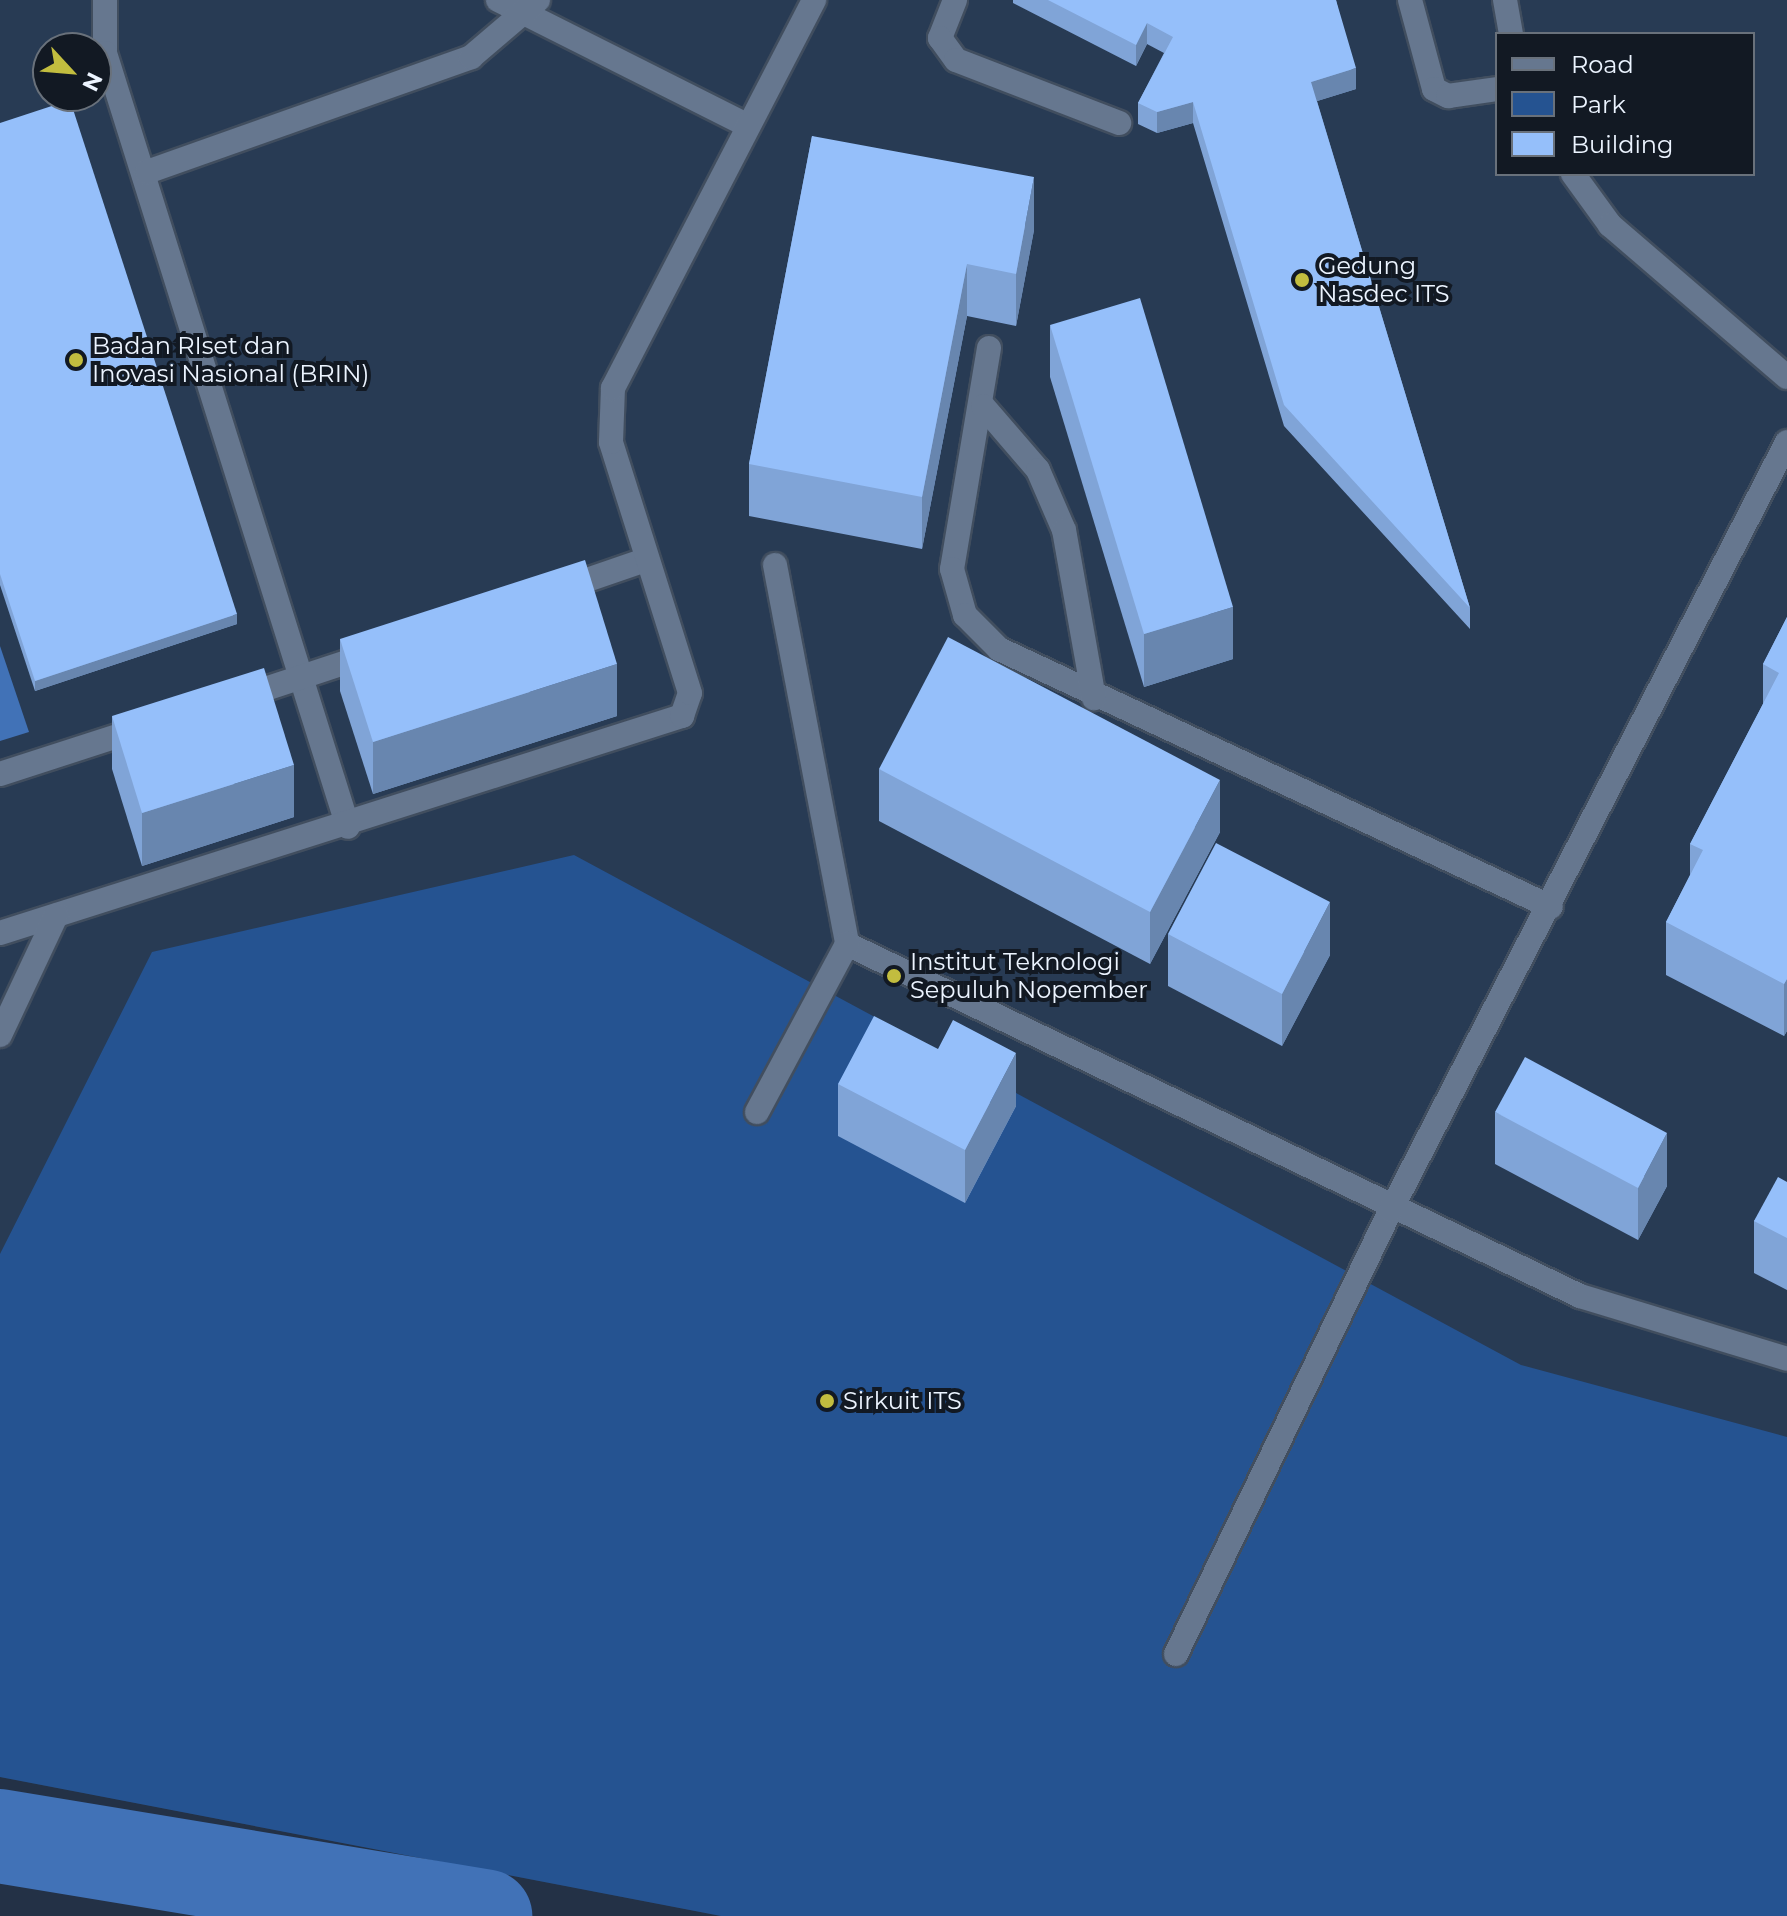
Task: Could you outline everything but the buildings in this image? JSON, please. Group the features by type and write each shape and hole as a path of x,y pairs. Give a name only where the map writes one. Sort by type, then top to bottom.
{"lane":[{"path":"105,0 105,53 147,172 299,678 348,827"},
{"path":"498,0 533,7 745,124"},
{"path":"0,933 348,827 682,716 690,693 645,560 611,442 613,388 745,124 814,0"},
{"path":"955,0 940,38 956,60 1119,123"},
{"path":"1410,0 1434,89 1448,96 1495,89"},
{"path":"1505,0 1511,32"},
{"path":"147,172 471,57 533,7"},
{"path":"1574,176 1610,225 1787,377"},
{"path":"989,348 983,406 952,569 965,615 999,649 1094,698 1551,907"},
{"path":"983,406 1038,470 1064,530 1094,698"},
{"path":"1176,1654 1391,1210 1551,907 1787,442"},
{"path":"540,596 645,560"},
{"path":"757,1112 847,944 775,565"},
{"path":"209,707 389,647"},
{"path":"0,774 164,721"},
{"path":"0,1035 56,916"},
{"path":"847,944 1391,1210 1580,1296 1787,1359"}],"shaded area":[{"name":"Institut Teknologi Sepuluh Nopember","path":"0,0 1787,0 1787,1916 721,1916 0,1777"},
{"path":"0,646 29,732 0,741"}],"green space":[{"name":"Sirkuit ITS","path":"574,855 1521,1365 1787,1437 1787,1916 721,1916 0,1777 0,1254 152,952"}],"waterway":[{"path":"0,1836 485,1916"}],"place":[{"name":"Gedung Nasdec ITS","path":"1302,280"},
{"name":"Badan RIset dan Inovasi Nasional (BRIN)","path":"76,360"},
{"name":"Institut Teknologi Sepuluh Nopember","path":"894,976"},
{"name":"Sirkuit ITS","path":"827,1401"}]}
